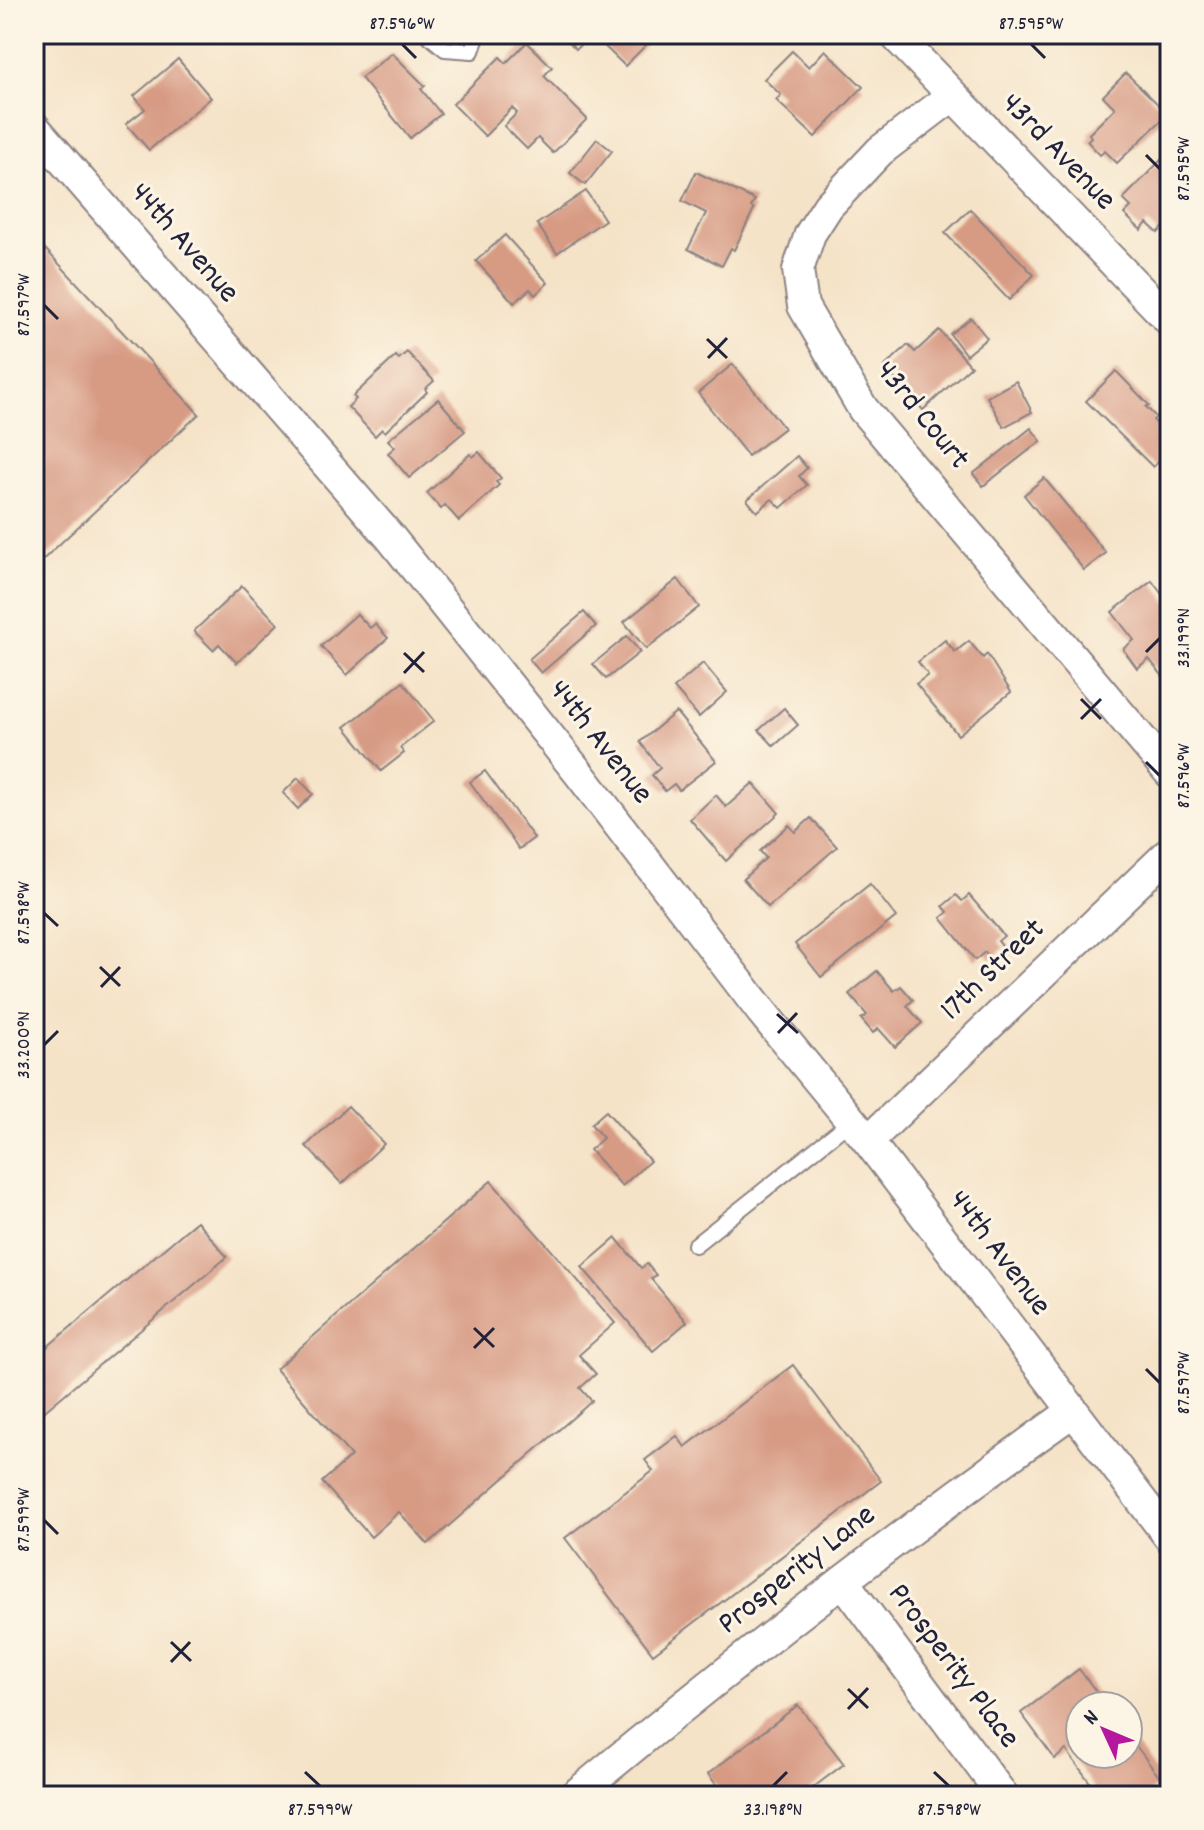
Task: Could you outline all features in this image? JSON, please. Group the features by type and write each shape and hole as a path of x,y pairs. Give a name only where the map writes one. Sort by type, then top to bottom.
{"street":[{"name":"43rd Avenue","path":"894,34 1170,321"},
{"name":"43rd Court","path":"952,96 880,151 828,206 810,234 798,270 803,306 863,409 1170,773"},
{"name":"44th Avenue","path":"34,127 390,537 860,1131 1170,1538"},
{"name":"17th Street","path":"860,1131 1170,852"},
{"name":"Prosperity Lane","path":"574,1796 684,1704 843,1581 1072,1412"},
{"name":"Prosperity Place","path":"843,1581 1003,1796"}],"lane":[{"path":"427,34 445,49 472,51 478,34"},
{"path":"695,1245 860,1131"}],"building":[{"path":"561,34 591,34 576,49"},
{"path":"592,34 657,34 625,66"},
{"path":"527,42 552,67 544,76 587,119 553,153 538,138 527,149 504,126 517,113 512,108 485,136 453,104 500,57 506,63"},
{"path":"825,50 863,87 815,137 776,100 781,95 764,79 792,51 809,67"},
{"path":"392,53 425,86 421,89 441,114 410,138 361,78"},
{"path":"178,59 211,98 149,150 126,124 145,109 134,96"},
{"path":"1126,73 1168,114 1117,163 1105,151 1100,155 1087,141 1091,137 1089,134 1115,108 1103,96"},
{"path":"597,139 612,151 585,185 570,173"},
{"path":"1162,159 1170,166 1170,220 1158,233 1147,223 1141,230 1124,214 1131,207 1123,199"},
{"path":"696,172 755,200 751,207 754,209 734,250 731,248 722,266 688,249 706,213 682,201"},
{"path":"586,191 605,220 557,253 537,224"},
{"path":"970,209 1034,275 1009,300 945,233"},
{"path":"505,235 548,283 535,295 530,289 514,303 476,261"},
{"path":"34,237 199,414 34,568"},
{"path":"971,318 987,338 966,355 950,334"},
{"path":"939,330 971,366 923,410 884,367 908,345 915,352"},
{"path":"407,352 434,381 425,389 427,392 385,432 382,429 375,436 348,407 356,399 353,396 396,356 399,359"},
{"path":"733,364 784,428 748,456 698,393"},
{"path":"1116,371 1149,405 1146,407 1156,417 1153,420 1170,438 1170,451 1153,467 1086,401"},
{"path":"1016,381 1032,412 1004,427 987,397"},
{"path":"438,399 465,431 409,478 388,453 395,447 388,440"},
{"path":"1031,428 1041,441 983,486 973,474"},
{"path":"479,452 501,478 496,482 499,485 459,521 445,505 441,509 427,493 470,454 473,457"},
{"path":"797,456 807,468 799,476 807,485 781,508 772,499 757,512 747,500"},
{"path":"1044,478 1106,553 1084,570 1024,495"},
{"path":"678,579 699,607 646,649 624,622"},
{"path":"1152,581 1170,605 1170,685 1149,659 1137,668 1123,649 1134,640 1112,612"},
{"path":"242,586 278,624 237,663 219,644 213,650 194,631"},
{"path":"584,612 596,626 541,673 529,659"},
{"path":"357,614 370,628 375,624 388,638 347,675 321,646"},
{"path":"627,636 640,652 606,679 593,664"},
{"path":"945,640 955,652 969,641 983,658 987,654 1011,692 958,735 916,684 928,675 918,662"},
{"path":"703,663 727,692 699,717 674,688"},
{"path":"403,682 434,721 400,748 404,753 381,771 345,727"},
{"path":"784,708 798,725 774,746 759,730"},
{"path":"676,712 716,761 679,790 674,784 665,791 652,775 660,768 640,742"},
{"path":"485,771 534,838 519,849 470,782"},
{"path":"298,778 313,794 298,809 283,793"},
{"path":"753,783 779,813 726,861 690,819 716,795 726,807"},
{"path":"811,818 837,847 768,907 743,879 766,858 760,851 789,825 795,832"},
{"path":"870,884 896,917 821,977 795,944"},
{"path":"956,895 962,901 969,895 1004,936 998,941 1004,948 991,959 985,952 975,960 941,918 948,912 943,906"},
{"path":"877,971 894,991 901,986 913,1000 907,1006 922,1023 895,1047 878,1028 873,1033 861,1019 867,1015 849,994"},
{"path":"348,1106 384,1144 342,1184 306,1146"},
{"path":"606,1111 650,1161 622,1186 590,1150 603,1138 591,1124"},
{"path":"491,1181 615,1323 579,1355 596,1374 580,1388 592,1401 428,1544 399,1512 371,1537 322,1482 351,1456 276,1369"},
{"path":"197,1221 227,1257 39,1416 34,1411 34,1358"},
{"path":"616,1238 641,1268 647,1264 656,1275 651,1279 687,1322 653,1351 582,1267"},
{"path":"793,1365 881,1481 653,1654 565,1538 653,1471 645,1460 677,1436 685,1447"},
{"path":"1079,1669 1095,1690 1064,1690 1064,1752 1055,1759 1021,1713"},
{"path":"798,1705 844,1764 802,1796 725,1796 708,1774"},
{"path":"1144,1756 1163,1782 1145,1796 1100,1796 1081,1770 1144,1770"},
{"path":"703,1788 709,1796 691,1796"}]}
